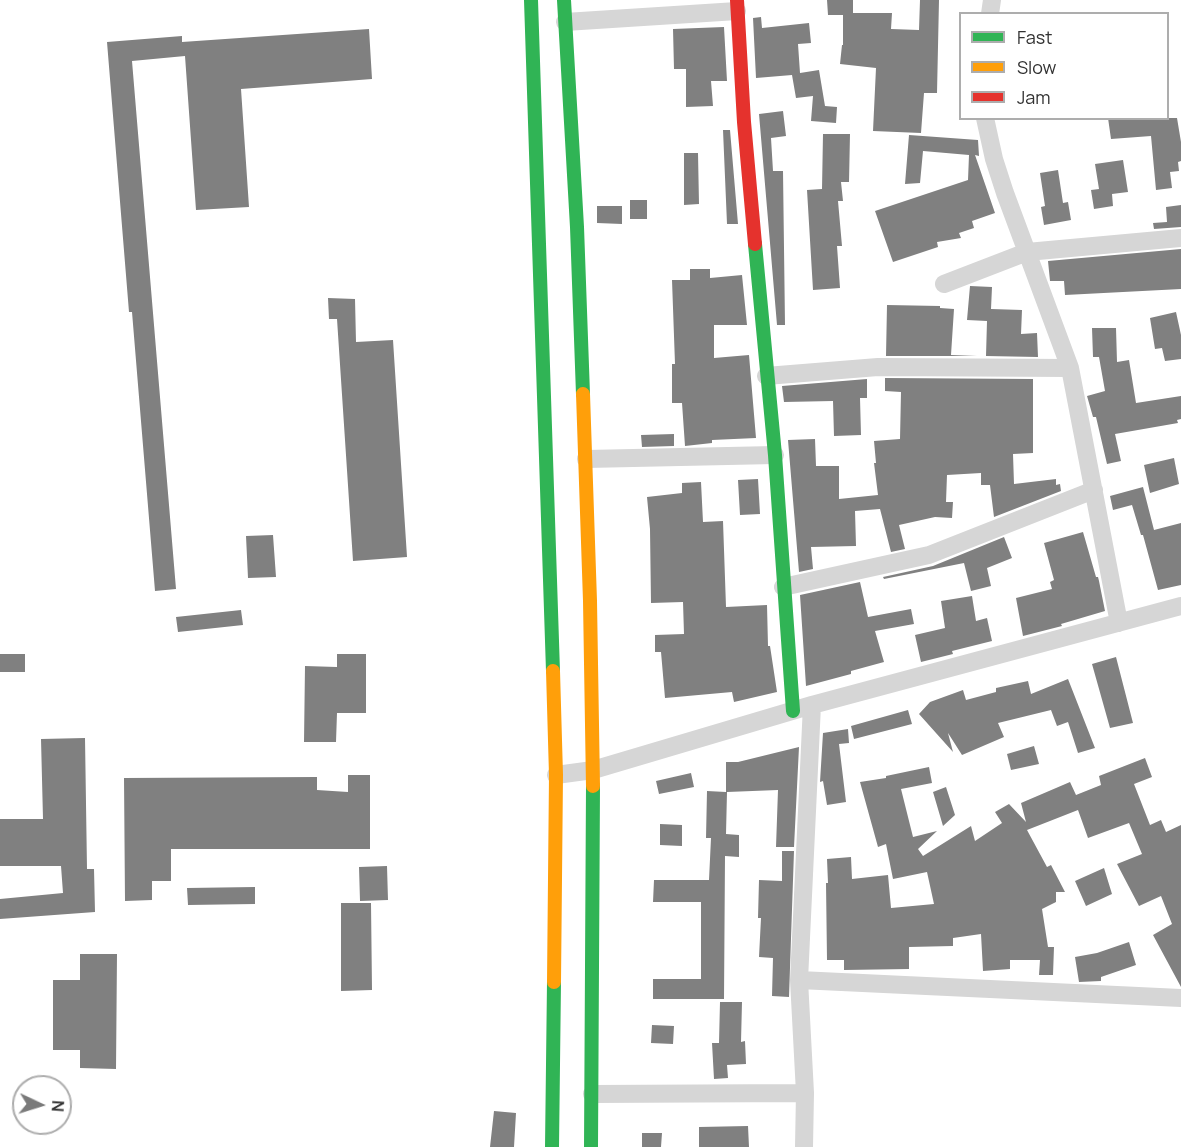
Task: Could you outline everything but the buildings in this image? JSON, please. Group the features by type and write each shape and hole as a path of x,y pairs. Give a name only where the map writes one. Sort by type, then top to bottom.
{"street":[{"path":"531,0 556,775 552,1147"},
{"path":"564,0 577,227 586,459 593,770 591,1147"},
{"path":"565,22 737,6 766,376 775,455 793,711"},
{"path":"985,120 994,159 1070,368 1119,623"},
{"path":"944,284 1027,252 1181,238"},
{"path":"766,376 878,367 1070,368"},
{"path":"586,459 775,455"},
{"path":"783,587 929,555 1094,490"},
{"path":"556,775 593,770 812,705 1181,606"},
{"path":"804,1147 805,1093 799,980 812,705"},
{"path":"799,980 1181,998"},
{"path":"592,1094 805,1093"}],"traffic: fast":[{"path":"531,0 553,671"},
{"path":"564,0 577,227 583,394"},
{"path":"755,244 775,455 793,711"},
{"path":"591,1147 593,786"},
{"path":"552,1147 554,982"}],"traffic: slow":[{"path":"583,394 593,786"},
{"path":"553,671 556,775 554,982"}],"traffic: jam":[{"path":"737,0 744,122 755,244"}]}
